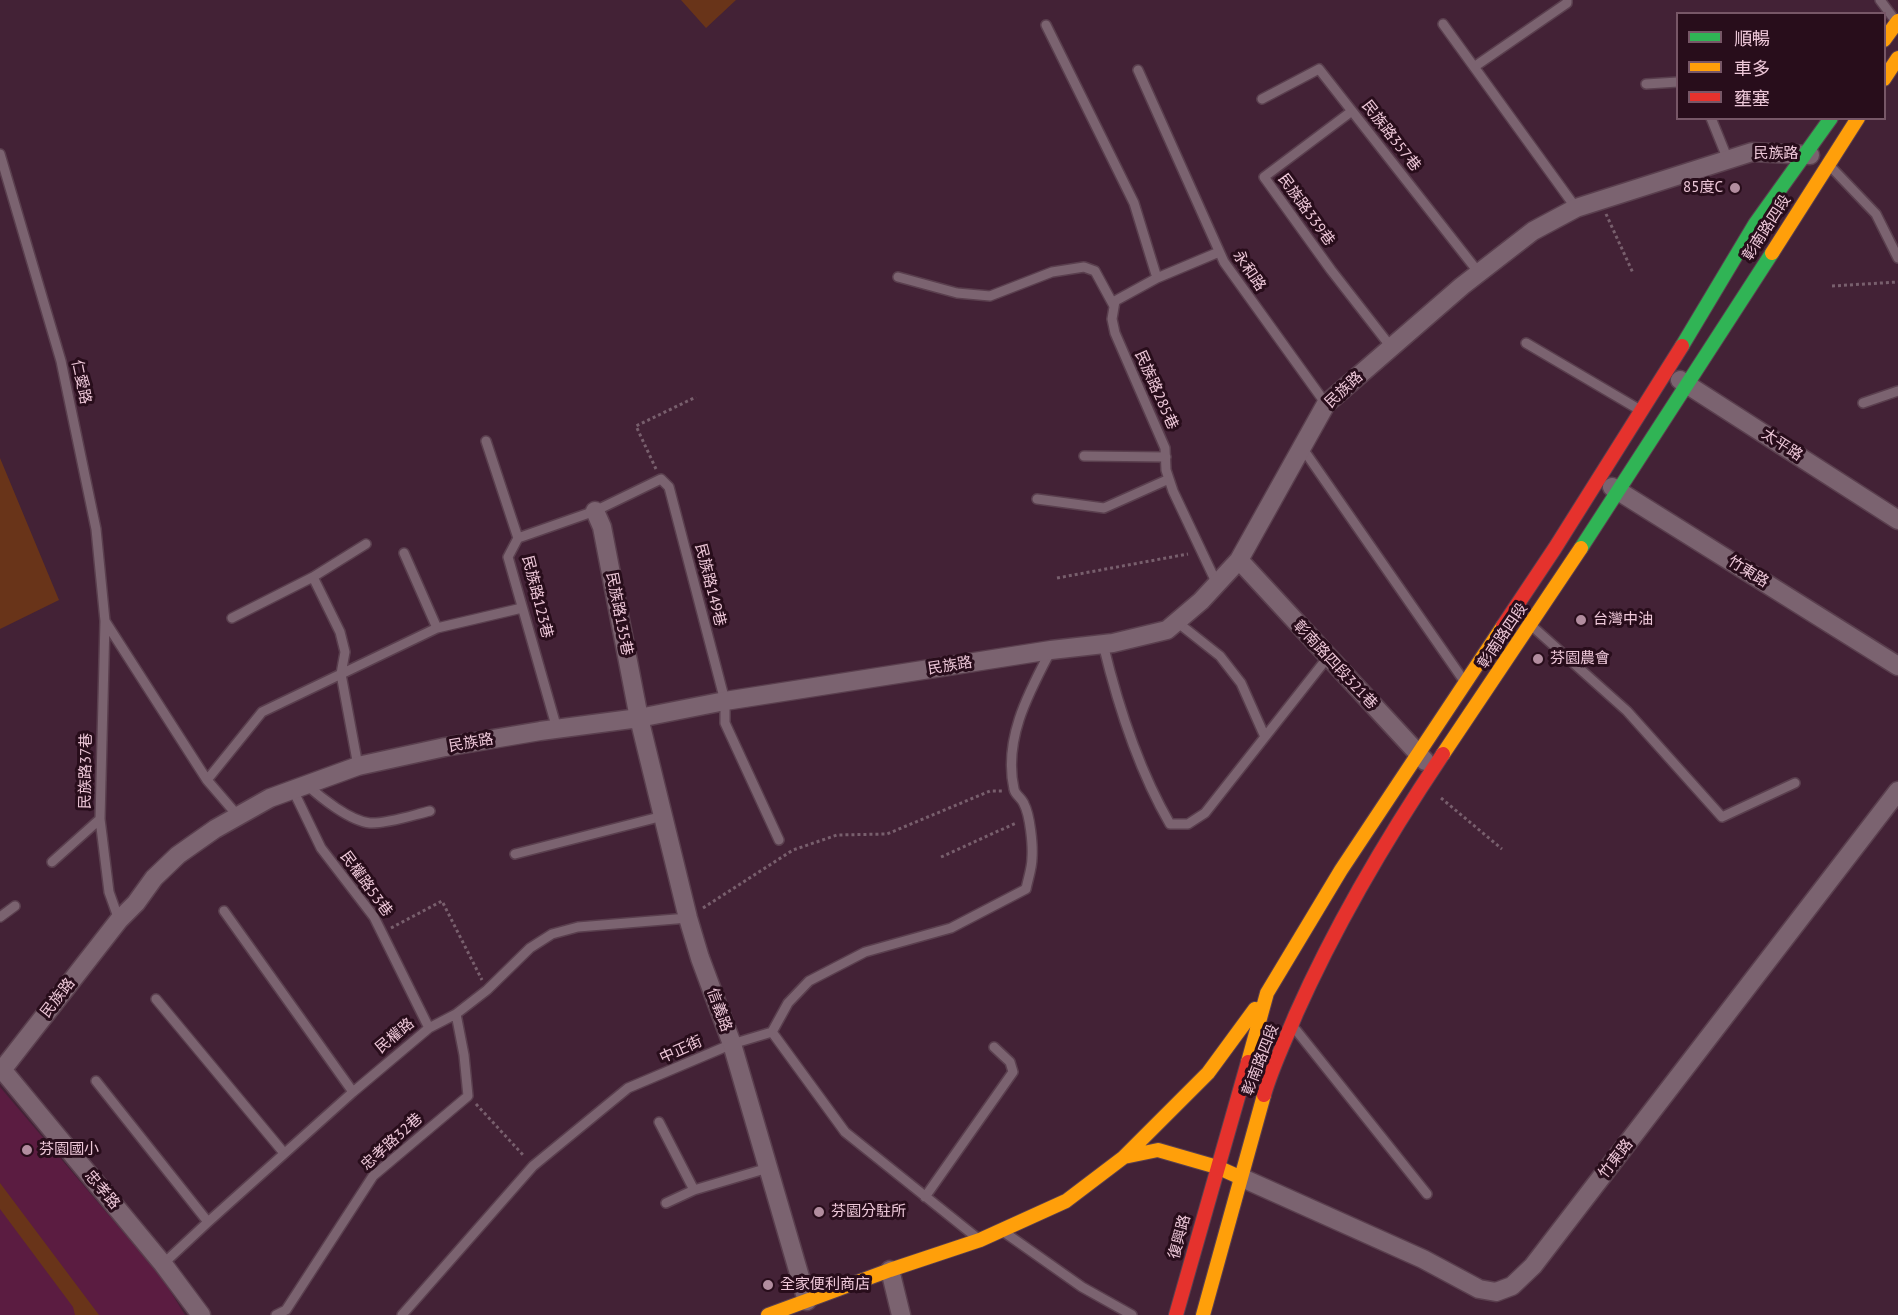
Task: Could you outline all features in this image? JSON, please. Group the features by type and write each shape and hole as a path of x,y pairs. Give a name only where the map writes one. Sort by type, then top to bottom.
{"main road":[{"path":"1886,37 1897,21"},
{"path":"1886,76 1898,58"},
{"name":"彰南路四段","path":"1217,1167 1267,993 1341,870 1512,613 1642,411 1755,224 1830,120"},
{"name":"彰南路四段","path":"1240,1177 1271,1072 1312,978 1349,907 1429,776 1619,492 1857,120"},
{"path":"768,1315 980,1240 1066,1200 1125,1157 1208,1073 1267,993"},
{"path":"1125,1157 1158,1150 1217,1167 1240,1177 1203,1315"},
{"name":"復興路","path":"1176,1315 1217,1167"}],"street":[{"name":"民族路","path":"1,1069 119,920 136,903 154,878 178,855 215,829 270,798 299,787 358,766 445,747 639,718 725,701 1051,650 1103,644 1167,630 1201,601 1239,560 1326,404 1479,273 1533,231 1576,208 1752,152 1807,153 1828,164"},
{"name":"太平路","path":"1665,372 1687,383 1898,520"},
{"name":"竹東路","path":"1598,477 1898,666"},
{"name":"民族路135巷","path":"595,511 602,527 639,718"},
{"name":"彰南路四段321巷","path":"1239,560 1418,754 1429,776"},
{"name":"信義路","path":"639,718 688,918 700,958 732,1044 807,1301"},
{"name":"竹東路","path":"1240,1177 1413,1255 1479,1289 1496,1292 1512,1286 1540,1257 1898,791"},
{"name":"忠孝路","path":"1,1069 164,1264 201,1315"},
{"path":"890,1270 901,1315"}],"lane":[{"path":"1880,0 1897,21"},
{"path":"1474,67 1567,2"},
{"path":"1443,24 1576,208"},
{"path":"1046,25 1134,203 1157,278"},
{"name":"民族路357巷","path":"1262,99 1319,69 1479,273"},
{"path":"1138,70 1219,252"},
{"path":"1646,84 1676,82"},
{"name":"民族路339巷","path":"1352,111 1264,177 1331,270 1391,347"},
{"path":"1712,120 1728,160"},
{"name":"仁愛路","path":"0,154 62,361 96,529 105,621"},
{"path":"1828,164 1876,214 1898,258"},
{"name":"永和路","path":"1114,306 1115,301 1157,278 1219,252 1326,404"},
{"path":"898,278 957,293 990,296 1052,272 1084,267 1095,271 1114,306"},
{"name":"民族路285巷","path":"1114,306 1112,319 1114,333 1166,448 1166,470 1169,479 1217,584"},
{"path":"1526,343 1642,411"},
{"path":"1863,403 1898,391"},
{"name":"民族路123巷","path":"486,441 518,538 508,557 557,729"},
{"path":"1301,446 1465,683"},
{"path":"1084,456 1166,457"},
{"path":"518,538 595,511 661,479"},
{"name":"民族路149巷","path":"661,479 669,487 725,701 725,723 779,840"},
{"path":"1037,499 1104,508 1169,479"},
{"path":"232,618 312,577 366,544"},
{"path":"404,553 437,628"},
{"path":"312,577 340,633 345,652 341,674 358,766"},
{"path":"207,780 262,712 437,628 522,608"},
{"path":"1512,613 1530,625 1627,711 1722,817 1795,783"},
{"path":"105,621 207,780 238,816"},
{"name":"民族路37巷","path":"105,621 100,819 109,892 119,920"},
{"path":"1177,622 1220,656 1234,674 1265,737"},
{"path":"1103,644 1116,698 1155,799 1170,824 1188,824 1205,813 1328,657"},
{"path":"980,1240 845,1132 772,1032 788,1003 809,981 865,952 951,928 1026,890 1032,858 1028,818 1024,803 1014,791 1011,756 1017,723 1051,650"},
{"path":"299,787 352,817 370,823 430,811"},
{"name":"民權路53巷","path":"299,787 321,848 374,917 429,1028"},
{"path":"515,854 663,816"},
{"path":"52,862 100,819"},
{"path":"0,917 15,906"},
{"path":"224,910 352,1092"},
{"name":"民權路","path":"164,1264 352,1092 429,1028 456,1014 487,990 530,948 552,934 578,927 688,918"},
{"path":"156,999 284,1153"},
{"path":"456,1014 464,1055 468,1096"},
{"path":"1292,1025 1427,1194"},
{"name":"中正街","path":"402,1315 533,1166 628,1088 732,1044 772,1032"},
{"path":"925,1197 1013,1072 1010,1062 993,1047"},
{"path":"96,1081 208,1222"},
{"name":"忠孝路32巷","path":"276,1315 286,1310 373,1176 468,1096"},
{"path":"659,1122 694,1190"},
{"path":"666,1203 694,1190 768,1168"},
{"path":"1002,1230 1082,1287 1132,1315"}],"path":[{"path":"1599,201 1633,273"},
{"path":"1832,286 1898,282"},
{"path":"661,479 636,426 696,397"},
{"path":"1057,578 1202,552"},
{"path":"1429,776 1502,849"},
{"path":"688,918 793,850 837,835 887,834 990,791 1014,791"},
{"path":"941,857 1028,818"},
{"path":"382,933 442,901 487,990"},
{"path":"468,1096 533,1166"}],"shaded area":[{"path":"681,0 736,0 706,28"},
{"path":"0,458 59,600 0,629"},
{"name":"芬園國小","path":"0,1087 162,1278 185,1315 0,1315"},
{"path":"0,1183 99,1315 75,1315 73,1307 0,1209"}],"traffic: fast":[{"path":"1682,346 1755,224 1830,120"},
{"path":"1581,548 1772,253"}],"traffic: slow":[{"path":"1886,37 1898,21"},
{"path":"1886,76 1898,58"},
{"path":"1772,253 1857,120"},
{"path":"1443,754 1581,548"},
{"path":"1248,1062 1267,993 1341,870 1503,626"},
{"path":"1124,1157 1208,1073 1255,1009"},
{"path":"1203,1315 1264,1095"},
{"path":"768,1315 980,1240 1066,1201 1124,1157 1158,1150 1217,1167 1237,1176"}],"traffic: jam":[{"path":"1503,626 1682,346"},
{"path":"1264,1095 1296,1014 1328,947 1402,817 1443,754"},
{"path":"1176,1315 1248,1062"}],"place":[{"name":"85度C","path":"1735,188"},
{"name":"台灣中油","path":"1581,620"},
{"name":"芬園農會","path":"1538,659"},
{"name":"芬園國小","path":"27,1150"},
{"name":"芬園分駐所","path":"819,1212"},
{"name":"全家便利商店","path":"768,1285"}]}
